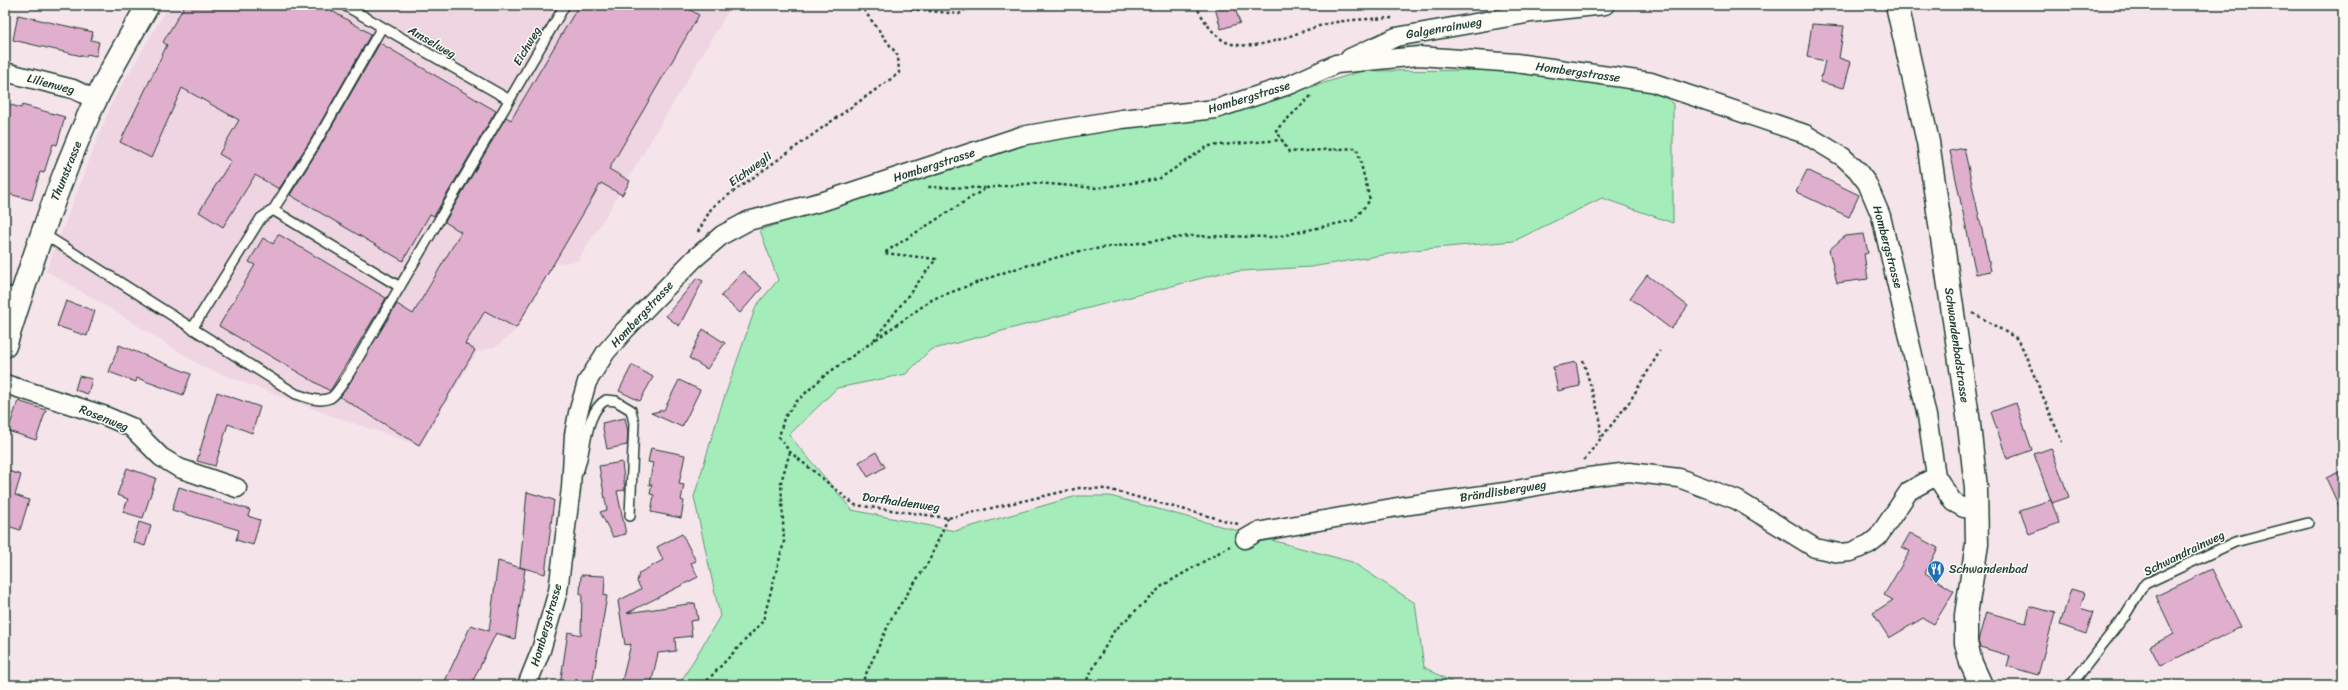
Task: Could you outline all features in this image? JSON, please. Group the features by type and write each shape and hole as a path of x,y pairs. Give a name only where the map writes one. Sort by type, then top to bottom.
{"street":[{"name":"Thunstrasse","path":"5,346 13,293 42,233 71,157 96,100 148,5"},
{"name":"Galgenrainweg","path":"1336,64 1396,37 1530,13 1605,5"},
{"name":"Schwandenbadstrasse","path":"1897,5 1928,142 1968,416 1977,509 1977,544 1966,615 1966,643 1971,664 1982,685"},
{"name":"Hombergstrasse","path":"527,685 541,650 554,607 561,574 578,413 587,382 616,341 694,260 722,236 748,221 824,201 1020,136 1122,119 1216,109 1292,84 1336,64 1419,56 1516,63 1651,82 1805,134 1843,157 1857,170 1867,183 1881,216 1927,416 1936,476 1953,502 1964,508 1977,509"},
{"name":"Lilienweg","path":"5,72 73,89 96,100"},
{"name":"Rosenweg","path":"5,384 103,415 131,427 162,457 179,468 237,488"},
{"name":"Brändlisbergweg","path":"1251,535 1403,506 1505,492 1581,478 1629,472 1679,478 1737,500 1815,548 1839,553 1851,552 1869,544 1878,537 1909,491 1936,476"}],"lane":[{"name":"Amselweg","path":"344,5 508,99"},
{"name":"Eichweg","path":"42,233 296,394 319,400 331,398 339,389 400,287 508,99 565,5"},
{"path":"192,329 261,218 273,210 315,144 382,27"},
{"path":"273,210 400,287"},
{"path":"571,488 579,470 591,424 599,406 606,400 616,401 631,410 634,414 630,516"},
{"name":"Schwandrainweg","path":"2071,685 2124,618 2143,586 2147,583 2235,542 2308,523"}],"path":[{"name":"Eichwegli","path":"696,236 712,208 899,73 898,56 860,5"},
{"path":"906,5 911,9 959,14 971,5"},
{"path":"1195,5 1210,30 1231,44 1258,45 1330,24 1359,20 1398,18"},
{"path":"872,342 933,299 1008,271 1080,251 1190,236 1276,237 1354,220 1370,200 1357,148 1289,152 1276,130 1318,88"},
{"path":"895,178 921,186 986,188 1035,183 1097,188 1160,179 1208,146 1282,140"},
{"path":"872,342 936,259 884,253 986,188"},
{"path":"1951,301 2016,338 2023,349 2062,442"},
{"name":"Dorfhaldenweg","path":"872,342 824,376 797,401 784,418 779,437 790,452 855,505 948,518 1079,488 1108,488 1232,521 1251,535"},
{"path":"1581,478 1583,462 1630,401 1660,351"},
{"path":"1583,360 1600,418 1600,438"},
{"path":"703,685 763,621 784,542 780,482 790,452"},
{"path":"861,685 892,617 929,561 948,518"},
{"path":"1084,685 1114,631 1162,586 1251,535"}],"shaded area":[{"path":"169,5 732,5 628,179 631,181 623,196 619,194 578,261 555,264 516,330 497,346 477,352 420,446 321,412 203,367 111,309 46,271 112,102"}],"green space":[{"path":"1514,70 1654,90 1673,103 1673,223 1602,198 1514,241 1413,250 1311,267 1225,272 930,350 906,374 837,388 789,435 852,510 955,531 1077,496 1110,496 1352,562 1415,603 1424,667 1457,685 679,685 720,616 694,497 720,410 756,306 778,280 760,230 1022,143 1126,126 1213,118 1362,71"}],"building":[{"path":"185,5 322,5 371,34 310,141 279,189 255,175 223,227 199,212 231,161 219,154 239,120 182,88 151,158 120,142 167,45 163,42"},
{"path":"579,5 682,5 699,15 609,169 630,181 622,195 601,183 516,328 485,311 465,344 475,350 419,445 340,397 397,304 413,314 461,232 445,222 506,117 511,120"},
{"path":"1226,5 1234,5 1240,23 1221,29 1215,8"},
{"path":"18,15 93,32 91,40 99,42 96,56 87,54 86,57 13,40"},
{"path":"1812,24 1844,26 1839,58 1851,62 1844,88 1820,82 1825,61 1807,57"},
{"path":"380,43 496,111 434,216 430,214 403,261 290,195 320,147"},
{"path":"5,103 21,108 22,105 65,117 57,145 53,144 44,173 40,172 32,200 5,193"},
{"path":"1964,148 1991,271 1976,274 1950,151"},
{"path":"1807,170 1859,195 1849,217 1796,192"},
{"path":"278,234 386,298 330,391 219,326 255,265 249,262 263,238 273,244"},
{"path":"1864,234 1868,253 1864,254 1868,279 1837,283 1829,250 1845,236"},
{"path":"743,271 762,288 740,313 721,296"},
{"path":"1647,275 1688,306 1671,329 1630,298"},
{"path":"697,278 703,281 679,326 666,316"},
{"path":"66,301 95,311 87,336 57,326"},
{"path":"703,329 725,343 707,369 689,358"},
{"path":"119,345 191,374 183,395 137,378 136,382 109,372"},
{"path":"1576,362 1580,386 1558,391 1553,367"},
{"path":"632,365 653,377 640,401 619,391"},
{"path":"79,376 92,379 88,394 75,390"},
{"path":"679,380 700,390 682,427 651,413 664,410"},
{"path":"217,392 260,407 252,433 228,424 215,466 197,461"},
{"path":"18,401 46,410 36,440 8,431"},
{"path":"2016,403 2032,450 2007,459 1991,412"},
{"path":"625,418 628,432 627,445 607,449 602,423"},
{"path":"651,448 685,455 679,484 684,485 681,500 684,501 681,518 651,512 654,495 650,494 652,484 649,485 653,463 648,462"},
{"path":"2051,448 2069,497 2052,503 2034,454"},
{"path":"876,452 885,467 868,477 859,462"},
{"path":"622,462 625,490 617,491 626,534 613,537 600,512 607,510 599,466"},
{"path":"127,468 156,478 143,518 123,512 128,499 117,495"},
{"path":"5,470 21,475 15,495 29,500 20,530 5,525"},
{"path":"2343,470 2343,515 2326,478"},
{"path":"179,487 250,510 248,516 260,520 253,545 236,540 239,530 172,510"},
{"path":"527,492 554,500 545,574 520,567"},
{"path":"2051,500 2059,523 2029,534 2020,510"},
{"path":"139,522 151,526 145,546 133,542"},
{"path":"1910,533 1938,548 1925,573 1954,591 1934,624 1923,618 1889,638 1873,613 1893,600 1884,595 1910,551 1902,547"},
{"path":"682,534 696,561 691,563 698,577 627,613 695,603 698,620 690,621 692,636 675,638 676,651 658,653 651,685 621,685 631,644 625,645 618,601 641,589 637,582 639,573 663,560 657,547"},
{"path":"498,561 525,569 515,639 496,633 471,685 458,685 445,681 471,625 489,631"},
{"path":"2212,569 2241,627 2160,666 2150,646 2174,634 2156,596"},
{"path":"581,575 605,576 604,595 607,596 592,685 560,685 568,632 581,635"},
{"path":"2071,589 2085,593 2080,608 2093,612 2086,634 2060,625"},
{"path":"2030,606 2055,613 2038,675 2007,666 2010,656 1980,647 1978,641 1986,612 2026,623"}],"place":[{"name":"Schwandenbad","path":"1936,584"}]}
